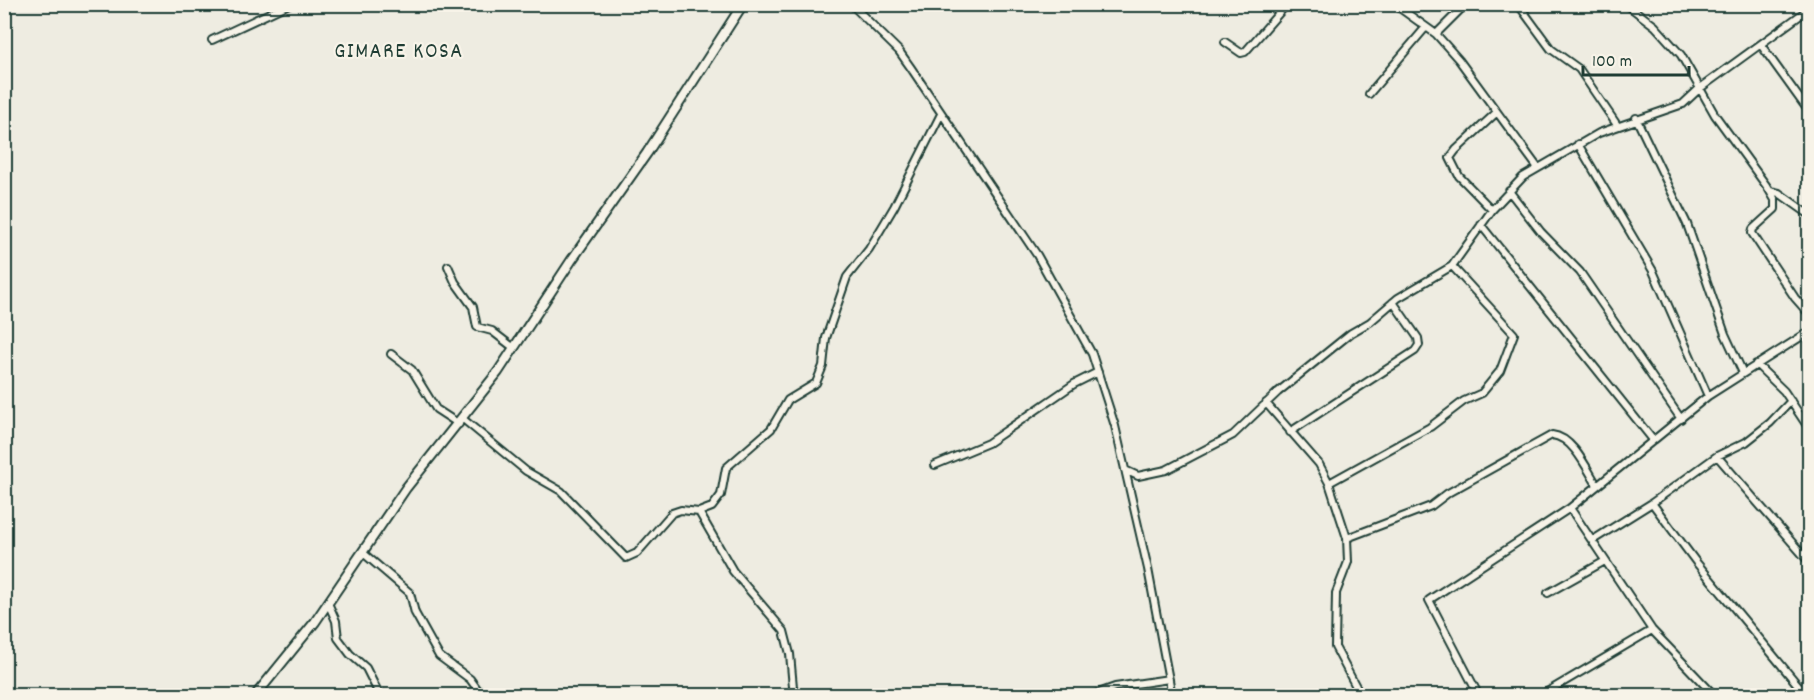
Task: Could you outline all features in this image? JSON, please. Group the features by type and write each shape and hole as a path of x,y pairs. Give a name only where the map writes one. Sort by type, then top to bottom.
{"street":[{"path":"212,40 289,4"},
{"path":"255,696 328,603 405,488 461,422 514,348 647,153 742,6 728,4"},
{"path":"851,4 899,51 1037,255 1082,332 1098,372 1115,426 1148,569 1172,696"},
{"path":"1225,42 1245,52 1287,4"},
{"path":"1394,4 1436,34 1538,168"},
{"path":"1436,34 1466,4"},
{"path":"1518,4 1551,48 1579,69 1617,125"},
{"path":"1626,4 1655,26 1682,55 1699,89 1770,191 1775,200 1774,213 1753,229 1752,233 1809,315"},
{"path":"1128,486 1138,476 1178,465 1233,435 1266,403 1393,302 1452,266 1492,210 1509,191 1538,168 1578,144 1617,125 1680,106 1699,89 1802,14 1809,5"},
{"path":"1369,94 1426,27"},
{"path":"1761,45 1809,113"},
{"path":"1492,210 1459,176 1450,158 1497,112"},
{"path":"391,354 412,370 436,409 461,422 526,471 561,491 626,558 637,553 672,513 681,510 699,512 717,502 721,495 726,468 771,429 788,400 816,383 823,366 826,338 847,277 869,249 894,207 941,114"},
{"path":"1636,118 1687,224 1725,334 1743,373"},
{"path":"1578,144 1653,271 1708,396"},
{"path":"1509,191 1541,232 1580,272 1681,418"},
{"path":"1770,191 1779,193 1809,215"},
{"path":"1481,225 1653,440"},
{"path":"448,266 455,282 474,307 477,327 492,331 514,348"},
{"path":"1329,483 1430,427 1464,401 1482,393 1500,371 1504,355 1514,339 1514,334 1452,266"},
{"path":"1290,432 1415,351 1419,345 1418,338 1393,302"},
{"path":"1479,696 1429,600 1570,508 1708,396 1809,331"},
{"path":"1756,364 1791,401 1809,430"},
{"path":"935,465 988,443 1074,384 1098,372"},
{"path":"1593,540 1652,503 1718,456 1746,442 1770,423 1791,401"},
{"path":"1266,403 1312,455 1329,483 1347,538 1348,562 1336,593 1335,648 1361,696"},
{"path":"1347,538 1431,506 1448,493 1552,435 1559,435 1568,442 1597,485"},
{"path":"1718,456 1809,563"},
{"path":"1125,470 1138,476"},
{"path":"1652,503 1696,562 1808,695"},
{"path":"1570,508 1652,630 1715,696"},
{"path":"699,512 733,571 784,631 790,654 793,687 798,696"},
{"path":"362,552 410,592 415,612 439,656 470,679 478,690 478,696"},
{"path":"1548,594 1605,561"},
{"path":"328,603 336,621 338,638 366,668 380,696"},
{"path":"1540,696 1652,630"},
{"path":"1090,696 1115,687 1169,679"}],"district":[{"name":"GIMARE KOSA","path":"399,52"}]}
